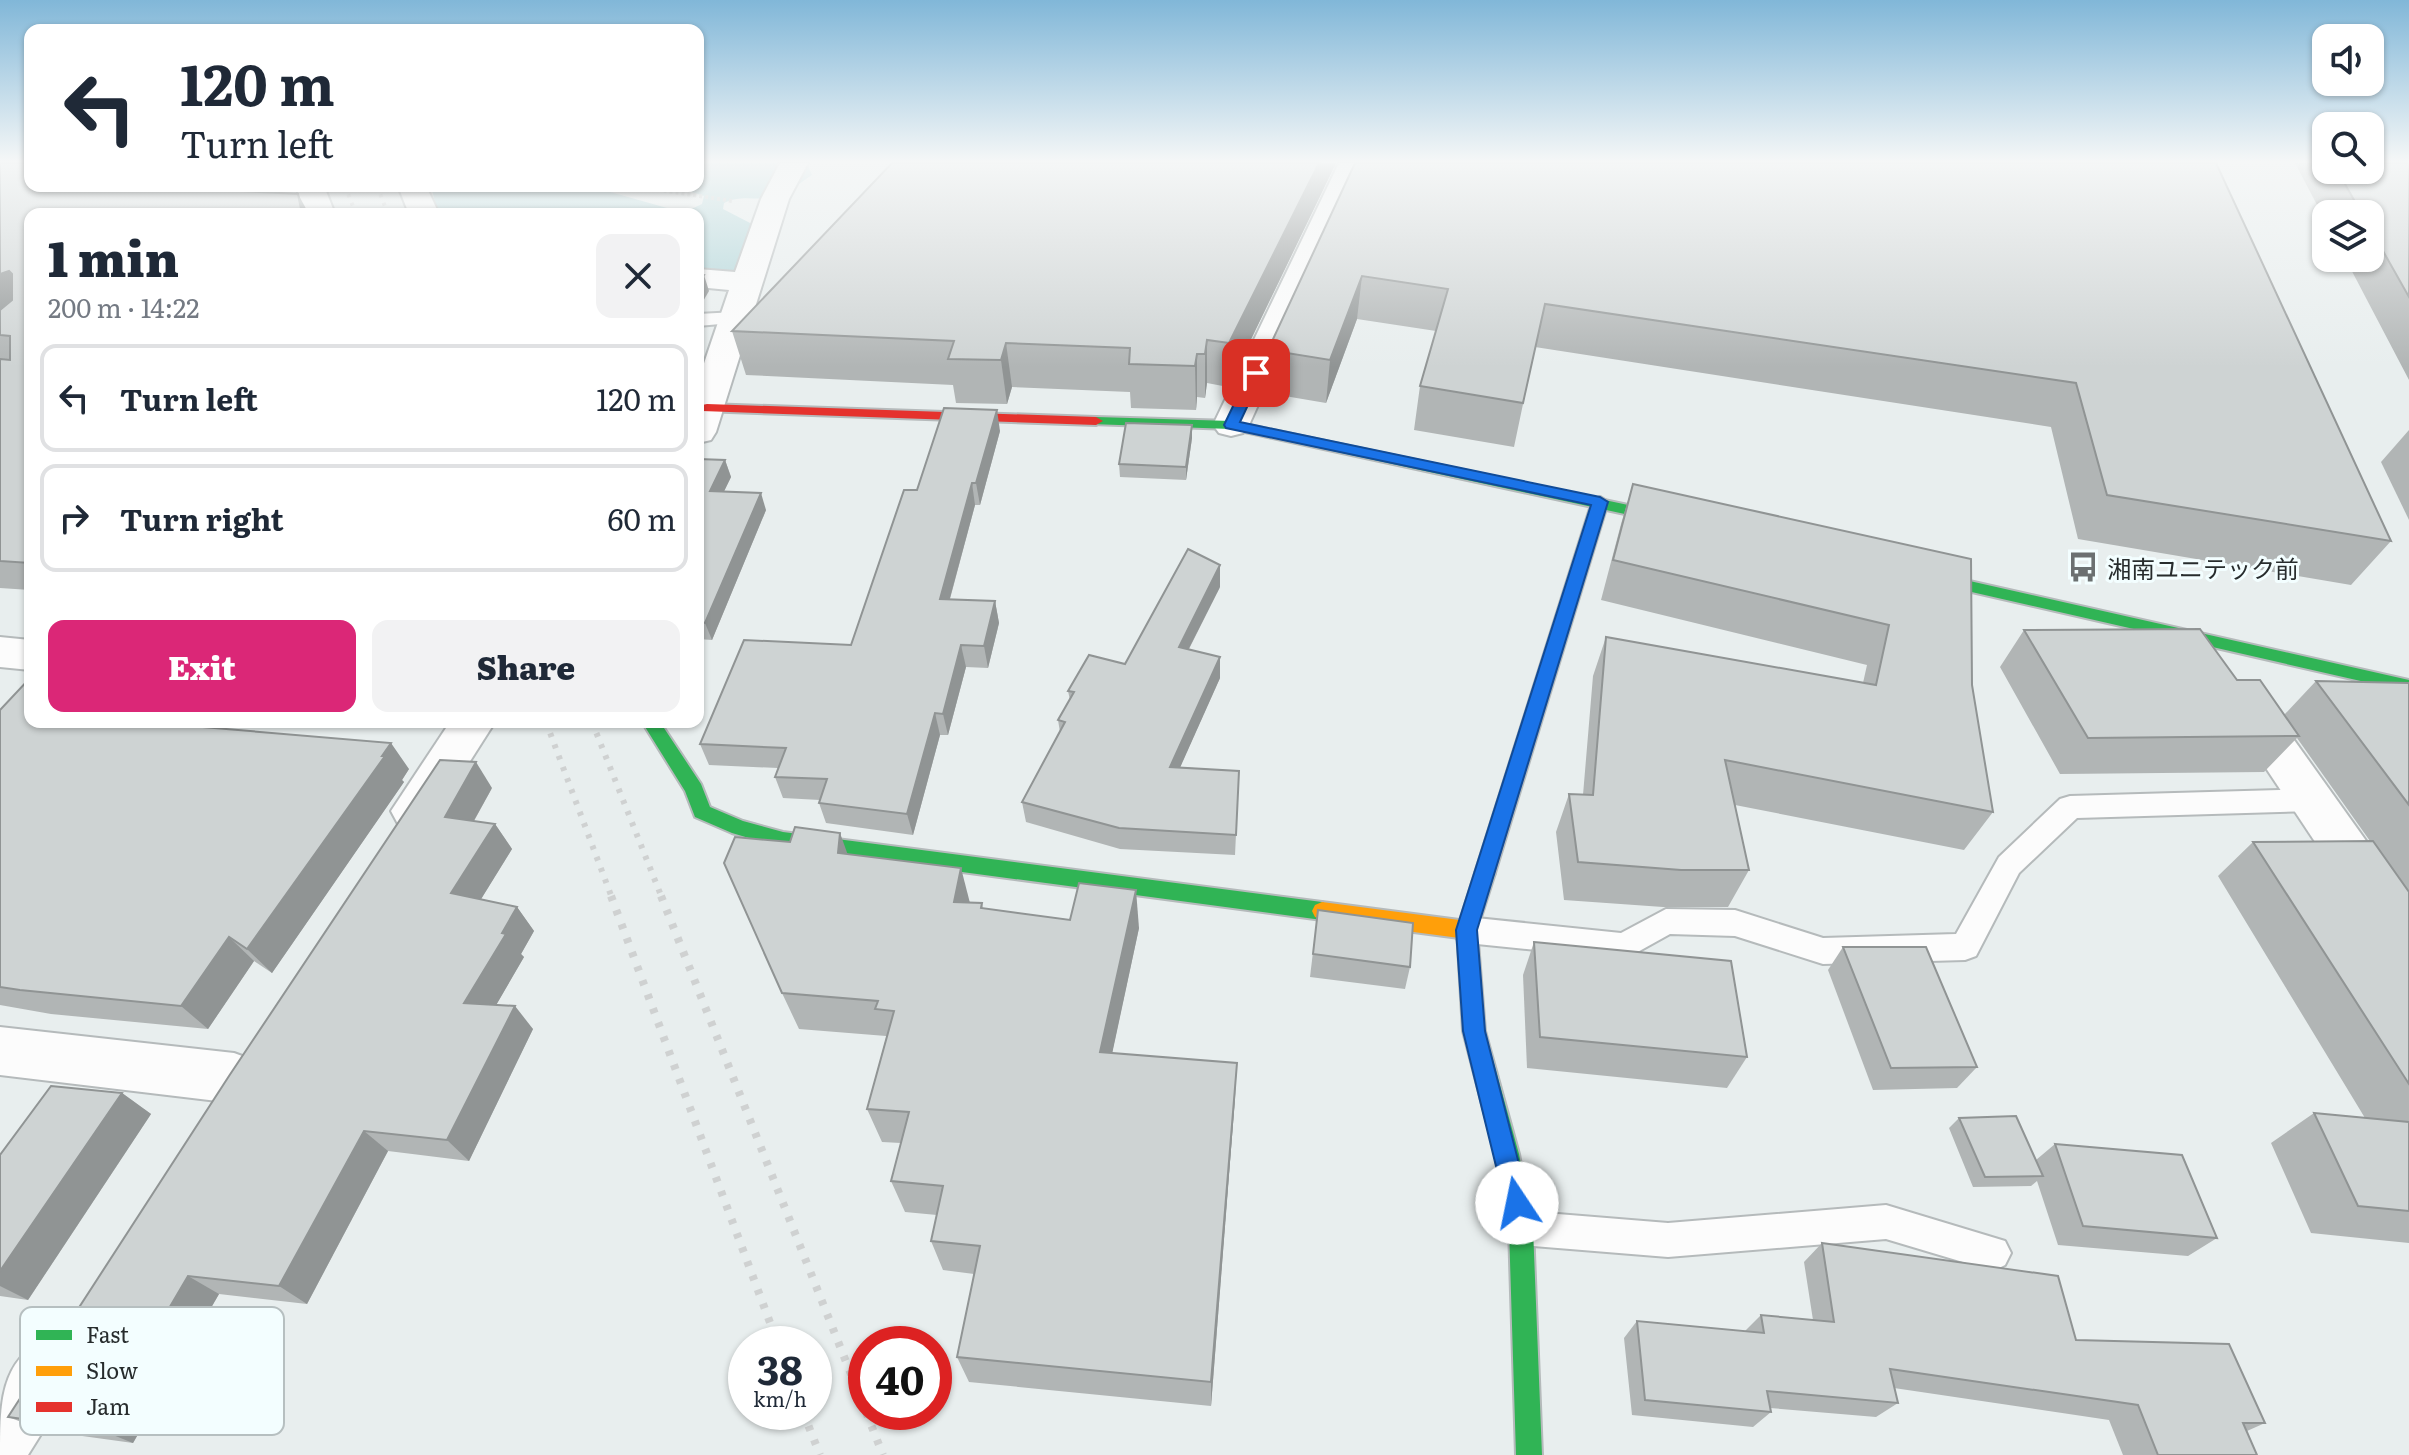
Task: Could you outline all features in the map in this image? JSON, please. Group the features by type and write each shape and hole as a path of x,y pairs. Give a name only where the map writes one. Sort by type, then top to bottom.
{"street":[{"path":"704,414 765,231"},
{"path":"1231,425 1321,231"},
{"path":"704,279 748,283"},
{"path":"704,420 1231,425 1708,527"},
{"path":"1529,1455 1521,1228 1507,1154 1474,1031 1467,930 1600,502"},
{"path":"1893,569 2409,686"},
{"path":"2201,639 2409,941"},
{"path":"0,652 24,654"},
{"path":"385,854 469,728"},
{"path":"655,728 694,789 702,812 739,828 783,840 1467,930"},
{"path":"0,1051 234,1078"},
{"path":"0,1441 20,1410"}],"lane":[{"path":"704,320 736,318"},
{"path":"1467,930 1625,946 1666,921 1707,922 1735,923 1823,951 1965,947 2009,865 2070,807 2312,800"},
{"path":"1521,1228 1668,1240 1745,1231 1886,1222 1993,1253"}],"shaded area":[{"path":"704,231 755,231 757,236 736,269 704,276"}],"building":[{"path":"0,231 24,231 24,563 0,561 0,359 10,360 10,336 0,335 0,310 12,300 12,274 9,271 0,274"},
{"path":"827,231 1285,231 1229,343 1207,340 1205,354 1197,354 1195,366 1129,364 1130,348 1006,343 1001,360 948,359 954,341 732,331"},
{"path":"1323,231 2247,231 2391,541 2107,495 2076,383 1545,304 1523,403 1420,386 1448,289 1362,276 1330,360 1268,350"},
{"path":"2384,231 2409,231 2409,297 2384,253"},
{"path":"944,408 997,410 976,483 972,483 940,599 995,601 984,646 961,645 943,714 935,713 907,814 819,803 827,779 775,777 786,748 700,744 744,640 851,645 904,490 917,490"},
{"path":"1126,423 1192,425 1186,467 1119,464"},
{"path":"704,459 725,460 710,491 761,493 705,623"},
{"path":"1633,484 1971,559 1972,685 1993,812 1725,760 1749,870 1681,870 1578,862 1569,794 1593,795 1606,637 1876,685 1889,625 1613,560"},
{"path":"1188,549 1220,565 1179,647 1220,657 1170,767 1239,771 1236,835 1119,828 1022,802 1065,722 1058,720 1074,692 1068,691 1089,655 1125,664"},
{"path":"2200,629 2237,680 2260,680 2299,736 2088,738 2024,630"},
{"path":"2316,681 2409,683 2409,805"},
{"path":"24,684 24,728 214,728 391,743 382,756 385,756 247,949 229,937 181,1006 0,987 0,710"},
{"path":"440,760 476,762 445,817 495,824 451,893 517,907 502,933 506,934 464,1003 515,1006 447,1140 364,1131 279,1286 188,1276 170,1307 79,1307"},
{"path":"795,827 840,833 838,853 961,868 954,902 982,903 981,908 1070,920 1079,883 1136,890 1100,1052 1237,1063 1211,1382 957,1357 980,1246 931,1241 943,1186 891,1181 909,1112 867,1109 894,1011 875,1009 878,1001 782,993 724,863 735,837 790,842"},
{"path":"2373,841 2409,892 2409,1084 2253,842"},
{"path":"1318,910 1413,923 1410,967 1313,954"},
{"path":"1534,942 1731,961 1747,1057 1540,1037"},
{"path":"1843,947 1926,947 1977,1067 1891,1068"},
{"path":"51,1086 122,1093 0,1271 0,1155"},
{"path":"2314,1113 2409,1122 2409,1211 2358,1206"},
{"path":"2016,1116 2043,1176 1985,1177 1959,1118"},
{"path":"2055,1144 2182,1155 2217,1238 2083,1226"},
{"path":"1822,1243 2058,1276 2076,1340 2229,1344 2265,1423 2243,1423 2257,1455 2158,1455 2138,1405 1890,1369 1898,1403 1767,1391 1771,1412 1645,1400 1637,1321 1764,1333 1761,1315 1834,1322"},
{"path":"20,1398 20,1419 8,1417"}],"railway":[{"path":"548,728 612,898"},
{"path":"594,728 662,898"},
{"path":"611,896 771,1326"},
{"path":"661,896 883,1455"},
{"path":"810,1430 820,1455"}],"traffic: fast":[{"path":"1096,421 1231,425 1685,522"},
{"path":"1912,573 2409,686"},
{"path":"655,728 694,789 702,812 739,828 783,840 1322,911"},
{"path":"1485,873 1467,930 1474,1031 1507,1154 1521,1228 1529,1455"}],"traffic: slow":[{"path":"1322,911 1467,930"}],"traffic: jam":[{"path":"707,408 1096,421"},
{"path":"1485,873 1600,502"}],"place":[{"name":"湘南ユニテック前","path":"2083,567"}],"route":[{"path":"1256,373 1231,425 1600,502 1467,930 1474,1031 1517,1203"}]}
